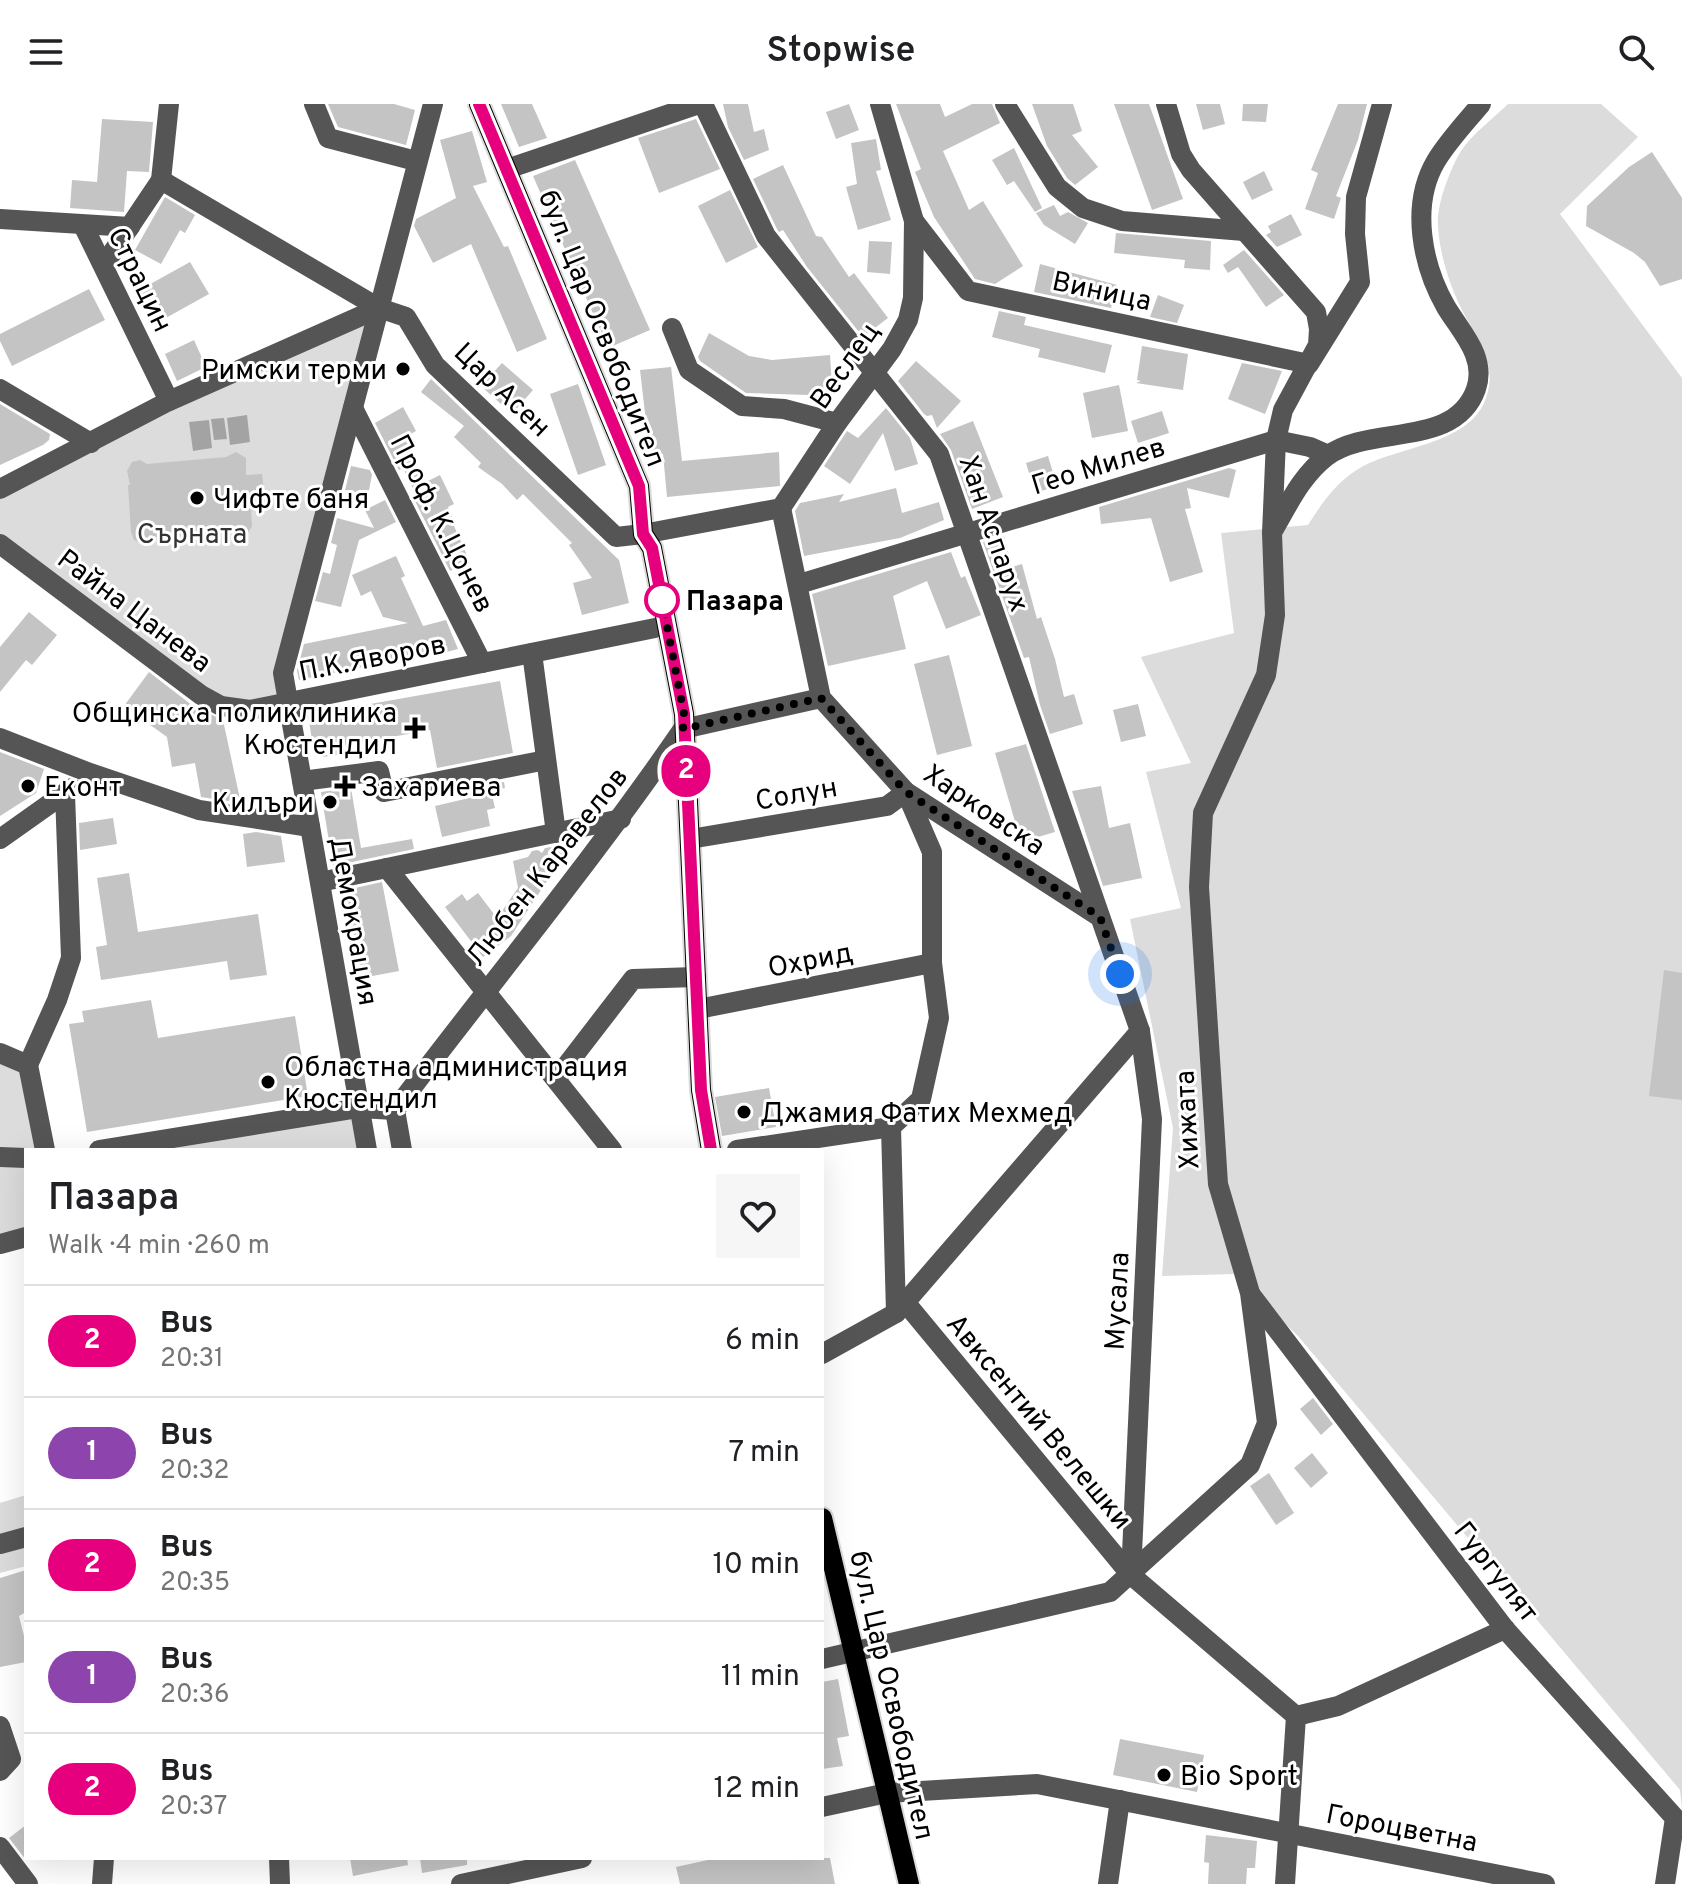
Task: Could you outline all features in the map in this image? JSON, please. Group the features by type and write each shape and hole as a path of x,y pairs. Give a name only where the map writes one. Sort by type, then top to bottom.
{"main road":[{"name":"бул. Цар Освободител","path":"479,104 639,486 643,534 652,548 684,714 701,1090 711,1148"},
{"path":"643,534 639,552 673,715 683,729"},
{"name":"бул. Цар Освободител","path":"824,1527 909,1884"}],"street":[{"path":"104,265 161,180 169,104"},
{"path":"314,104 328,138 416,161"},
{"name":"Демокрация","path":"367,1148 283,673 433,104"},
{"path":"507,169 701,104"},
{"name":"Хан Аспарух","path":"701,104 766,236 939,454 1140,1031"},
{"name":"Веслец","path":"781,508 837,423 892,349 908,320 913,298 914,221 880,104"},
{"path":"1005,104 1057,187 1083,208 1122,221 1244,231"},
{"path":"1166,104 1181,154 1316,312 1318,345 1309,364"},
{"name":"Хижата","path":"824,1658 1110,1592 1250,1465 1267,1423 1250,1293 1218,1184 1199,887 1203,813 1266,675 1275,615 1272,533 1276,440 1283,410 1295,385 1360,282 1355,234 1356,197 1382,104"},
{"path":"1272,533 1300,484 1328,455 1377,438 1428,429 1455,418 1470,404 1477,384 1477,358 1429,272 1422,233 1422,198 1435,162 1481,104"},
{"name":"Цар Асен","path":"161,180 379,308 406,317 435,365 616,537 643,534"},
{"path":"0,219 130,227"},
{"name":"Виница","path":"914,221 968,291 1309,364"},
{"name":"Страцин","path":"83,225 169,401"},
{"path":"0,489 169,401 379,308"},
{"path":"672,328 689,370 742,406 784,409 837,423"},
{"path":"0,389 91,443"},
{"name":"Проф. К.Цонев","path":"353,408 482,663"},
{"path":"1276,440 1310,447 1328,455"},
{"name":"Гео Милев","path":"799,584 1276,440"},
{"path":"643,534 781,508 799,584 821,698 683,729"},
{"name":"Райна Цанева","path":"0,544 221,706 250,710 288,702"},
{"name":"П.К.Яворов","path":"288,702 655,628"},
{"path":"532,653 556,833"},
{"name":"Харковска","path":"821,698 906,792 1100,917"},
{"name":"Любен Kаравелов","path":"395,1110 621,819 683,729"},
{"path":"0,738 199,810 310,827"},
{"path":"302,781 379,771 384,792 546,760"},
{"path":"0,839 90,773"},
{"path":"750,1148 891,1127 921,1099 939,1018 932,963 932,852 906,792"},
{"name":"Солун","path":"690,839 887,806 906,792"},
{"path":"45,1148 28,1065 57,1000 71,958 65,794"},
{"path":"320,882 621,819"},
{"path":"387,868 610,1148"},
{"name":"Охрид","path":"698,1009 932,963"},
{"path":"556,1079 633,979 696,977"},
{"path":"824,1353 901,1308 1140,1031"},
{"name":"Мусала","path":"1131,1575 1152,1119 1140,1031"},
{"path":"0,1053 28,1065"},
{"path":"111,1148 359,1108 395,1110 402,1148"},
{"path":"891,1127 901,1308"},
{"path":"0,1157 24,1158"},
{"path":"0,1244 24,1238"},
{"name":"Гургулят","path":"1250,1293 1505,1629 1675,1818 1665,1884"},
{"name":"Авксентий Велешки","path":"901,1308 1131,1575 1296,1716"},
{"path":"0,1544 24,1538"},
{"path":"1285,1884 1296,1716 1338,1706 1505,1629"},
{"path":"0,1726 11,1759 0,1771"},
{"name":"Гороцветна","path":"824,1807 887,1793 1037,1784 1545,1884"},
{"path":"1108,1884 1120,1800"},
{"path":"0,1847 28,1884"},
{"path":"102,1884 104,1860"},
{"path":"279,1860 280,1884"},
{"path":"461,1884 501,1872 528,1870 573,1860"},
{"path":"528,1870 545,1884"}],"green space":[{"path":"1508,104 1601,104 1638,137 1560,214 1682,378 1682,1809 1680,1790 1298,1336 1234,1274 1162,1276 1173,1128 1130,919 1181,908 1146,772 1191,763 1141,657 1234,633 1221,533 1308,525 1331,493 1352,473 1375,461 1445,437 1460,429 1483,405 1490,375 1487,361 1450,281 1440,244 1438,218 1445,188 1461,151"},
{"name":"Сърната","path":"379,308 283,673 288,702 221,706 0,544 0,490"},
{"path":"0,1053 28,1065 45,1148 24,1148 24,1238 0,1244"},
{"path":"353,1115 359,1148 148,1148"},
{"path":"24,1496 24,1567 0,1573 0,1503"}],"shaded area":[{"path":"247,415 250,442 230,445 227,418"},
{"path":"224,418 227,439 214,440 211,419"},
{"path":"209,420 212,448 193,451 189,422"}],"building":[{"path":"328,104 394,104 415,110 406,145 338,127"},
{"path":"501,104 532,104 547,138 519,147"},
{"path":"723,104 748,104 754,132 764,129 769,150 744,160 728,127"},
{"path":"849,104 859,130 836,139 826,112"},
{"path":"896,104 940,104 945,117 972,104 992,104 1000,123 943,151 969,210 983,201 1023,266 995,284 975,279 934,217 915,172 921,169"},
{"path":"1032,104 1073,104 1082,131 1072,135 1098,167 1075,185 1067,178 1047,146"},
{"path":"1114,104 1149,104 1183,199 1152,210"},
{"path":"1196,104 1220,104 1225,124 1203,130"},
{"path":"1243,104 1268,104 1266,122 1242,121"},
{"path":"1338,104 1367,104 1358,140 1336,196 1341,198 1334,219 1305,209 1318,173 1311,170"},
{"path":"102,119 153,122 149,172 127,171 124,212 70,208 72,180 97,182"},
{"path":"696,119 720,169 659,193 638,138"},
{"path":"472,131 487,182 473,186 504,247 508,246 547,339 517,352 471,244 433,263 414,226 416,219 456,198 440,140"},
{"path":"876,139 881,170 876,171 891,220 858,230 846,187 857,184 851,143"},
{"path":"1014,148 1042,208 1035,212 1014,181 1007,185 992,160"},
{"path":"1652,152 1682,198 1682,279 1660,286 1645,262 1634,253 1586,226 1587,206 1629,167"},
{"path":"575,160 650,330 608,348 533,176"},
{"path":"783,165 816,236 822,237 849,277 854,273 888,318 863,337 807,267 783,230 779,232 753,179"},
{"path":"1264,171 1273,190 1252,200 1243,182"},
{"path":"730,190 758,247 726,263 698,206"},
{"path":"165,197 195,215 185,233 180,230 161,264 135,250"},
{"path":"1054,205 1060,216 1068,212 1088,223 1075,244 1044,225 1036,213"},
{"path":"1291,214 1302,235 1277,247 1266,235 1271,232 1268,226"},
{"path":"1116,233 1211,241 1210,270 1184,268 1185,260 1114,253"},
{"path":"869,241 892,242 890,274 867,272"},
{"path":"1244,250 1284,295 1266,307 1238,267 1228,273 1223,265"},
{"path":"190,262 209,294 155,324 136,292"},
{"path":"1040,264 1117,285 1111,308 1034,292"},
{"path":"89,289 105,320 12,366 0,341 0,334"},
{"path":"1158,295 1184,305 1177,323 1150,317"},
{"path":"999,311 1026,317 1024,325 1112,345 1105,373 1038,357 1040,349 992,337"},
{"path":"709,333 749,356 772,360 830,355 832,386 808,395 746,393 700,361 698,357"},
{"path":"194,340 206,367 177,381 165,354"},
{"path":"1142,346 1188,354 1183,390 1136,383 1141,381 1137,380"},
{"path":"916,361 961,401 937,428 932,415 924,414 898,381"},
{"path":"502,363 533,390 512,414 481,386"},
{"path":"1242,363 1282,371 1265,414 1228,399"},
{"path":"671,367 682,461 779,452 780,486 667,497 663,454 650,456 640,370"},
{"path":"431,379 619,560 629,603 582,615 573,583 592,578 569,545 572,543 523,494 517,500 502,484 478,467 481,463 454,437 464,426 421,392"},
{"path":"578,384 606,465 578,475 550,394"},
{"path":"1119,385 1128,431 1092,438 1083,393"},
{"path":"0,404 50,434 43,445 0,465"},
{"path":"403,407 416,431 409,435 412,441 406,445 426,482 440,475 454,504 448,507 450,517 470,562 450,571 414,499 417,497 403,468 399,470 375,423"},
{"path":"886,408 910,438 918,464 895,471 883,433 850,484 824,466 847,431 858,438"},
{"path":"1162,411 1169,433 1138,443 1131,421"},
{"path":"973,421 1003,497 972,509 951,450 940,434"},
{"name":"Чифте баня","path":"236,452 246,458 246,475 262,474 266,510 251,511 252,526 248,533 241,536 229,532 152,540 142,544 134,540 127,471 132,462 140,460 147,464 226,457"},
{"path":"1048,456 1057,486 1035,493 1026,463"},
{"path":"351,466 370,470 368,495 345,490"},
{"path":"1229,468 1236,470 1229,498 1187,488 1191,508 1185,509 1203,572 1170,582 1151,518 1101,524 1099,507"},
{"path":"896,488 902,513 939,502 944,520 900,538 804,556 795,511 800,503 844,494 839,502"},
{"path":"385,500 396,522 359,540 341,607 315,601 323,572 330,574 337,545 331,543 337,518 374,528 365,510"},
{"path":"1004,536 1012,567 1022,564 1037,619 1041,617 1055,659 1064,697 1074,694 1083,724 1050,734 1029,657 1024,658 983,542"},
{"path":"951,552 981,615 946,629 927,581 893,596 906,649 828,666 812,594"},
{"path":"396,556 405,576 401,578 423,626 446,620 458,649 299,680 297,671 304,644 408,623 383,617 371,591 361,596 352,575"},
{"path":"29,612 57,635 32,665 26,660 0,692 0,647"},
{"path":"949,655 972,746 937,755 914,664"},
{"path":"149,672 193,706 223,720 240,799 227,801 201,797 195,763 172,767 167,737 124,706"},
{"name":"Общинска поликлиника Кюстендил","path":"500,681 513,753 437,768 430,730 342,746 343,754 323,757 321,750 314,752 308,715"},
{"path":"1138,704 1146,736 1121,742 1113,710"},
{"path":"1026,744 1055,832 1021,842 995,753"},
{"path":"0,752 44,769 36,793 0,816"},
{"path":"504,782 505,788 491,791 495,808 487,810 490,826 442,837 435,806 478,796 477,787"},
{"path":"1101,786 1109,828 1130,823 1142,878 1103,886 1072,791"},
{"path":"351,788 361,848 412,839 414,849 333,866 321,792"},
{"path":"113,818 117,844 80,850 79,823"},
{"path":"256,832 281,836 285,862 247,867 243,834"},
{"path":"552,847 564,855 511,936 483,957 445,907 462,894 467,901 478,893 497,918 518,888 513,861 528,857 532,851 542,853 545,848"},
{"path":"129,873 138,932 258,914 267,975 230,980 227,961 101,980 96,947 107,945 97,878"},
{"path":"382,882 399,971 362,978 346,890"},
{"path":"1664,970 1682,973 1682,1100 1649,1096"},
{"path":"151,1000 158,1038 295,1016 308,1096 87,1132 69,1024 84,1022 82,1011"},
{"name":"Джамия Фатих Мехмед","path":"769,1088 776,1127 722,1136 715,1097"},
{"path":"1313,1398 1333,1424 1321,1435 1300,1409"},
{"path":"1312,1453 1328,1473 1311,1488 1294,1468"},
{"path":"1269,1473 1294,1513 1276,1525 1250,1486"},
{"path":"24,1571 24,1613 19,1616 24,1636 24,1662 0,1667 0,1578"},
{"path":"838,1679 849,1736 837,1738 843,1766 824,1769 824,1682"},
{"path":"1120,1739 1204,1755 1197,1792 1113,1775"},
{"path":"24,1827 24,1857 9,1838"},
{"path":"1206,1835 1257,1841 1255,1868 1247,1868 1246,1884 1208,1884 1209,1863 1204,1862"},
{"path":"830,1858 835,1884 680,1884 676,1867 708,1860"},
{"path":"350,1860 407,1860 408,1865 353,1876"},
{"path":"420,1860 467,1860 467,1865 422,1873"}],"bus line":[{"name":"2","path":"479,104 639,486 643,534 652,548 684,714 701,1090 711,1148"}],"place":[{"name":"Римски терми","path":"403,369"},
{"name":"Чифте баня","path":"197,498"},
{"name":"Пазара","path":"662,600"},
{"name":"Общинска поликлиника Кюстендил","path":"415,728"},
{"name":"Еконт","path":"28,786"},
{"name":"Захариева","path":"345,786"},
{"name":"Килъри","path":"330,802"},
{"name":"Областна администрация Кюстендил","path":"268,1082"},
{"name":"Джамия Фатих Мехмед","path":"744,1112"},
{"name":"Bio Sport","path":"1164,1775"}],"route":[{"path":"662,600 684,714 683,729 821,698 906,792 1100,917 1120,974"}]}
